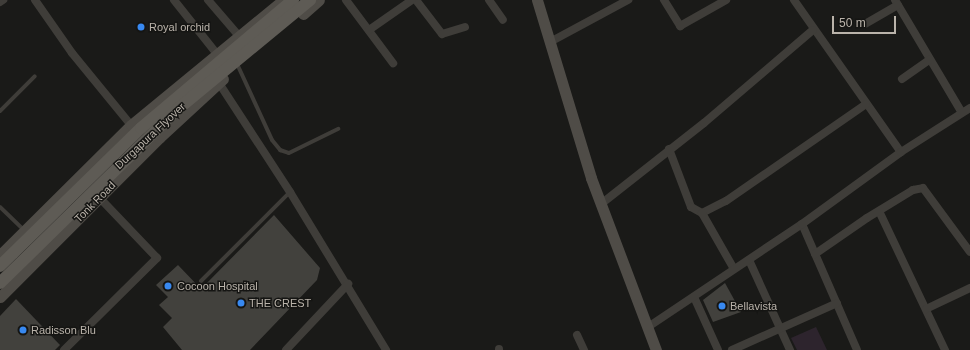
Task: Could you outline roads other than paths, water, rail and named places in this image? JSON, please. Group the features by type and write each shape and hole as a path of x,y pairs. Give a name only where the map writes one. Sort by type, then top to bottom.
{"main road":[{"name":"Durgapura Flyover","path":"0,266 141,128 293,0"},
{"name":"Durgapura Flyover","path":"0,283 179,108 310,0"}],"street":[{"path":"35,0 81,64 131,125"},
{"path":"174,0 217,54"},
{"path":"208,0 239,36"},
{"name":"Tonk Road","path":"0,297 99,197 219,82 319,0"},
{"path":"346,0 394,63"},
{"path":"369,30 412,0"},
{"path":"416,0 442,34 465,27"},
{"path":"490,0 503,20"},
{"path":"537,0 600,204 656,350"},
{"path":"550,42 628,0"},
{"path":"664,0 680,26 722,1"},
{"path":"794,0 813,30 901,152"},
{"path":"0,255 131,125 280,1"},
{"path":"866,24 896,2 962,113"},
{"path":"600,204 813,30"},
{"path":"902,79 930,60"},
{"path":"205,64 219,82 290,192 348,284 386,350"},
{"path":"702,213 726,201 866,104"},
{"path":"648,327 802,224 901,152 970,108"},
{"path":"669,149 691,207 702,213 734,270"},
{"path":"815,254 913,190 923,188 970,252"},
{"path":"64,350 157,258 99,197"},
{"path":"879,211 945,350"},
{"path":"802,224 857,350"},
{"path":"748,260 790,350"},
{"path":"286,350 348,284"},
{"path":"926,309 970,288"},
{"path":"694,297 718,350"},
{"path":"732,350 837,303"},
{"path":"577,335 584,350"}],"lane":[{"path":"238,66 272,140 280,150 289,153 338,129"},
{"path":"0,111 35,76"},
{"path":"201,281 290,192"},
{"path":"0,207 24,231"}],"place":[{"name":"Royal orchid","path":"141,27"},
{"name":"Cocoon Hospital","path":"168,286"},
{"name":"THE CREST","path":"241,303"},
{"name":"Bellavista","path":"722,306"},
{"name":"Radisson Blu","path":"23,330"}]}
